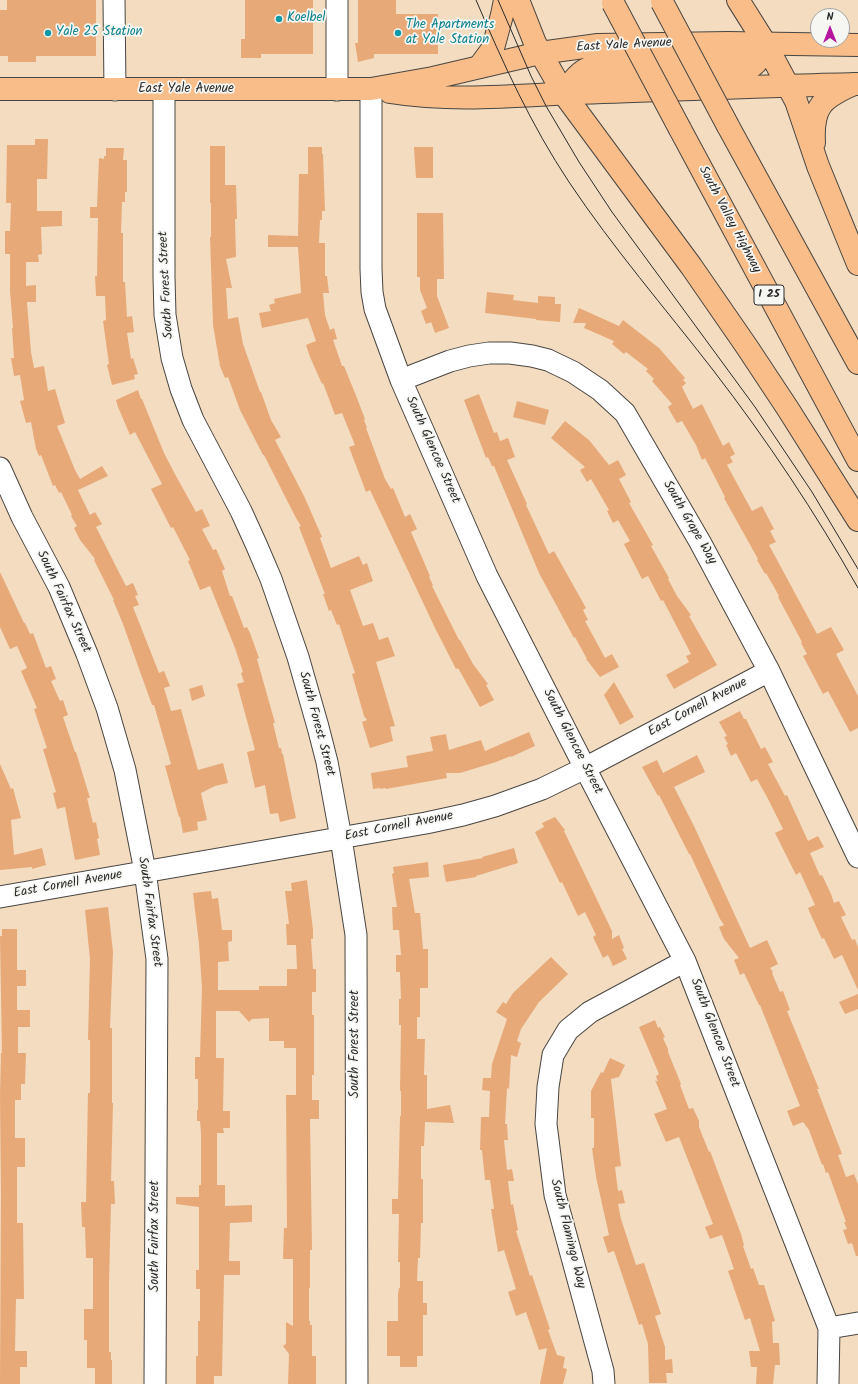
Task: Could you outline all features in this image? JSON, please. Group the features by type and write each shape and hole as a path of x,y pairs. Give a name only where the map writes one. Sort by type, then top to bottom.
{"main road":[{"path":"479,67 492,48 505,0"},
{"path":"518,0 540,53 564,94 691,266 747,347 858,520"},
{"path":"738,0 765,43 796,101 818,166 858,264"},
{"name":"South Valley Highway","path":"612,1 858,460"},
{"path":"661,1 858,363"},
{"name":"East Yale Avenue","path":"0,89 371,89 433,78 540,53 587,46 613,44 765,43 858,45"},
{"path":"564,94 586,86 634,78 744,71 752,68 758,62 762,56 765,43"},
{"name":"East Yale Avenue","path":"371,89 433,97 487,97 787,85 856,84"},
{"path":"818,166 813,128 816,113 822,102 835,92 856,84"}],"street":[{"path":"114,0 115,90"},
{"path":"337,0 337,90"},
{"name":"South Glencoe Street","path":"371,89 371,269 372,292 378,318 401,380 487,576 686,961 829,1328 828,1384"},
{"name":"South Forest Street","path":"164,90 164,277 166,323 174,366 187,405 249,527 268,573 298,657 322,739 341,838 356,936 357,1384"},
{"name":"South Grape Way","path":"401,380 450,361 469,356 489,353 510,353 532,356 548,360 573,372 600,390 625,413 700,542 769,670 858,857"},
{"name":"South Fairfax Street","path":"0,468 22,517 59,588 105,701 125,770 145,871 157,959 155,1384"},
{"name":"East Cornell Avenue","path":"0,897 446,819 495,806 542,789 585,768 769,670"},
{"name":"South Flamingo Way","path":"604,1384 603,1371 555,1195 546,1124 548,1087 553,1055 568,1030 590,1012 686,961"},
{"path":"829,1328 858,1323"}],"building":[{"name":"Yale 25 Station","path":"7,0 96,0 96,56 36,56 36,62 8,62 8,56 0,56 0,10 7,10"},
{"name":"Koelbel","path":"245,0 313,0 313,54 261,54 261,58 241,58 241,39 245,39"},
{"name":"The Apartments at Yale Station","path":"358,0 396,0 396,14 438,14 438,54 374,54 374,58 358,62 355,43 358,43"},
{"path":"35,139 48,139 47,179 37,179 37,211 62,211 62,226 41,227 42,254 38,255 39,262 26,262 26,286 36,285 36,302 27,302 31,352 34,368 44,366 48,391 55,389 65,423 57,426 80,479 102,466 108,476 78,490 90,515 95,512 102,524 96,527 126,586 133,583 138,595 135,596 139,605 133,607 159,673 164,671 170,686 164,688 171,711 181,709 198,770 223,763 228,783 215,786 201,793 207,820 197,822 198,830 183,833 180,817 165,766 171,764 154,705 152,705 114,600 94,560 95,559 80,540 74,528 77,526 61,492 59,493 55,485 53,486 41,455 39,456 36,449 31,422 26,423 20,401 24,400 20,375 14,376 11,358 14,358 10,291 10,254 5,254 5,231 10,231 11,203 6,203 7,145 35,145"},
{"path":"210,146 225,146 225,185 236,185 236,257 226,259 232,288 226,288 228,319 238,317 243,344 260,392 271,420 281,437 275,440 304,496 322,537 320,538 331,568 359,556 363,565 367,563 373,581 350,590 363,626 373,623 379,640 388,637 395,656 376,662 395,726 390,727 393,741 370,748 362,722 367,720 364,716 352,674 355,673 339,624 337,625 331,610 329,611 323,594 325,594 299,527 301,526 240,410 228,377 225,378 220,366 213,325 210,237"},
{"path":"308,147 322,147 323,154 325,211 322,211 322,220 320,220 319,243 325,243 325,276 327,276 329,293 323,293 325,315 330,330 334,328 337,339 333,340 342,366 344,366 365,419 366,428 385,479 391,489 393,488 405,517 410,514 417,529 411,532 430,576 432,586 459,640 473,664 488,684 486,685 494,700 480,707 458,668 456,669 435,628 370,490 366,492 349,447 355,445 342,413 335,415 306,345 316,341 308,318 262,328 259,313 271,311 269,305 275,303 274,299 301,293 298,247 268,247 268,235 298,236 299,174 308,174"},
{"path":"414,147 433,147 433,178 416,178"},
{"path":"106,148 124,148 123,160 127,160 127,192 125,192 125,202 122,202 121,233 123,233 123,282 125,282 127,317 132,316 134,332 127,333 131,359 133,358 138,374 134,375 135,379 112,385 107,365 109,364 103,321 106,320 105,296 96,296 95,276 97,276 98,218 90,218 90,207 97,207 99,158 104,159 104,156 106,156"},
{"path":"417,213 443,213 444,279 437,279 437,296 449,328 435,333 431,322 426,324 421,311 427,308 420,290 420,277 417,277"},
{"path":"487,292 514,295 513,300 538,303 538,296 555,297 555,304 561,304 560,322 485,313"},
{"path":"579,308 619,326 623,320 659,348 685,378 683,380 686,383 682,387 693,409 702,404 723,446 729,442 735,454 730,457 733,462 727,465 752,511 762,506 774,529 770,531 776,542 769,545 817,634 831,627 844,650 836,654 858,696 858,728 850,732 828,691 823,694 803,656 807,654 778,597 779,596 757,560 758,559 724,498 725,497 705,458 702,460 696,445 682,421 677,423 671,413 668,407 672,404 652,381 654,379 646,371 648,369 626,352 624,354 612,344 614,341 584,328 586,323 573,323"},
{"path":"138,390 164,453 176,476 196,512 202,509 210,526 202,529 213,550 216,549 225,569 222,571 230,596 232,596 244,628 247,627 250,633 259,658 257,659 275,723 273,723 279,748 281,748 283,754 296,818 280,822 278,813 270,814 265,785 255,788 247,752 255,750 237,684 244,682 241,673 243,672 235,648 210,586 200,590 188,561 190,560 173,527 171,528 151,489 162,484 135,432 130,435 118,407 116,400"},
{"path":"479,394 494,433 497,432 500,441 508,438 515,457 507,460 549,554 554,551 586,608 583,610 588,620 585,621 605,658 612,654 619,667 600,677 586,659 539,573 494,466 492,466 488,457 486,458 464,400"},
{"path":"517,401 549,410 545,425 513,417"},
{"path":"565,421 589,440 609,465 618,460 626,475 619,479 631,502 629,503 653,545 651,546 669,578 668,579 677,596 691,615 689,616 717,665 674,689 666,675 689,662 686,656 691,654 663,600 661,601 648,576 642,579 624,544 630,541 618,520 613,523 607,511 609,510 591,479 587,482 580,470 585,467 551,438"},
{"path":"0,572 24,623 30,634 33,633 46,668 51,666 56,679 51,681 60,701 63,700 68,715 63,717 76,752 90,798 87,798 93,823 96,822 100,855 75,860 65,807 57,809 53,793 56,792 43,749 47,748 34,709 37,708 21,671 27,668 17,646 10,649 0,627"},
{"path":"614,682 634,717 620,725 604,695"},
{"path":"202,685 205,696 192,701 189,689"},
{"path":"740,711 744,719 746,719 761,749 765,747 773,762 768,764 785,796 787,795 808,841 818,836 824,847 810,853 820,876 822,875 834,903 839,901 846,915 841,917 852,940 855,939 858,947 858,990 842,955 834,959 824,938 822,939 808,908 815,905 800,872 796,875 775,833 783,829 768,799 757,779 751,782 736,753 731,756 726,745 728,744 724,737 727,736 719,722"},
{"path":"529,732 535,746 511,757 460,773 446,773 447,778 386,789 373,789 371,773 408,767 406,756 433,751 430,737 446,734 449,750 481,740 485,751"},
{"path":"697,755 705,772 674,787 694,826 750,948 767,940 778,964 770,968 773,972 772,973 780,992 783,991 790,1010 787,1011 819,1089 817,1089 842,1154 838,1155 846,1177 854,1174 858,1184 858,1256 856,1256 852,1243 848,1244 843,1230 847,1229 844,1222 846,1222 828,1172 826,1173 823,1164 822,1165 809,1130 803,1122 793,1126 787,1111 800,1106 760,1005 744,973 740,975 734,960 739,958 724,939 719,927 724,925 690,854 659,795 658,796 642,767 657,760 663,773"},
{"path":"0,764 11,789 13,788 21,818 11,820 14,855 42,848 46,865 32,869 32,867 0,870"},
{"path":"555,817 565,830 564,831 612,931 612,939 619,935 624,948 622,949 627,959 613,966 608,955 603,958 593,937 596,935 585,912 578,916 562,882 560,883 535,832 544,827 542,823"},
{"path":"514,848 518,863 476,877 446,882 443,865 483,858 482,857"},
{"path":"428,862 429,877 409,879 415,913 420,913 423,949 428,949 428,988 420,988 420,1017 417,1017 417,1039 425,1039 424,1075 427,1075 427,1109 450,1105 454,1123 425,1122 424,1146 421,1146 423,1223 421,1223 420,1258 418,1258 417,1281 423,1281 423,1303 427,1303 427,1315 423,1315 423,1356 417,1356 417,1367 400,1367 400,1356 387,1356 387,1321 398,1321 398,1294 400,1288 400,1262 398,1262 399,1214 392,1214 392,1199 398,1199 401,1116 401,1025 399,1025 399,999 401,999 400,972 396,972 396,955 401,955 399,930 393,930 392,907 397,907 392,874 394,873 393,867"},
{"path":"307,880 313,930 313,939 311,939 313,969 316,969 316,992 312,992 312,1015 314,1015 314,1075 312,1075 312,1100 319,1100 319,1119 310,1119 312,1250 310,1250 309,1321 310,1325 312,1325 312,1356 316,1356 316,1384 288,1384 289,1354 283,1346 286,1344 286,1322 293,1326 293,1259 283,1259 284,1228 287,1228 286,1095 296,1095 296,1048 284,1048 284,1041 269,1041 269,1018 252,1019 249,1022 239,1011 216,1011 216,1058 224,1058 223,1111 230,1111 230,1128 223,1128 224,1133 217,1133 217,1185 225,1185 225,1206 252,1205 252,1222 230,1223 229,1261 240,1261 240,1275 224,1275 222,1376 214,1376 214,1384 196,1384 198,1321 200,1321 200,1289 196,1289 196,1270 199,1270 199,1207 176,1204 176,1197 199,1197 199,1185 201,1185 201,1133 200,1121 197,1121 198,1079 195,1079 195,1057 200,1057 202,988 193,893 211,891 212,899 218,898 222,930 232,930 232,941 228,942 229,961 218,962 218,990 259,990 259,986 287,986 287,969 297,969 296,945 287,945 286,924 289,924 285,891 292,891 291,883"},
{"path":"108,907 113,952 110,1028 112,1028 113,1103 111,1181 114,1181 115,1204 111,1204 109,1283 109,1352 111,1352 112,1360 112,1384 95,1384 95,1368 87,1368 87,1340 84,1340 84,1309 93,1309 93,1258 86,1258 85,1227 82,1227 81,1202 86,1202 88,1093 90,1093 90,1040 88,1040 90,959 85,910"},
{"path":"2,929 17,929 17,970 26,970 26,986 17,986 17,1010 30,1010 30,1027 18,1027 18,1053 26,1053 25,1084 21,1084 21,1100 15,1100 15,1138 25,1138 25,1167 17,1167 17,1223 23,1223 24,1299 16,1299 15,1351 27,1351 27,1367 20,1367 20,1384 0,1384 0,1095 2,1053 0,936 2,936"},
{"path":"551,957 568,974 539,1002 521,1029 517,1041 521,1043 517,1057 511,1055 505,1124 507,1124 508,1140 504,1140 507,1170 512,1169 514,1181 508,1181 511,1205 513,1204 518,1230 516,1231 530,1276 532,1275 550,1329 548,1330 557,1355 565,1357 563,1368 567,1369 563,1384 540,1384 547,1348 539,1350 526,1312 516,1316 508,1292 516,1289 504,1250 498,1252 491,1209 494,1209 490,1180 485,1180 482,1150 480,1150 481,1117 489,1117 490,1091 482,1090 483,1078 491,1078 492,1064 507,1019 496,1012 503,1002 506,1004 513,993"},
{"path":"858,994 858,1009 845,1014 839,1002"},
{"path":"655,1020 658,1028 660,1027 665,1037 663,1038 689,1109 693,1108 699,1121 699,1127 709,1152 710,1151 741,1234 743,1246 751,1269 753,1268 759,1285 764,1285 775,1321 772,1322 773,1343 779,1343 780,1365 775,1365 773,1384 756,1384 757,1367 751,1367 749,1351 760,1351 750,1318 745,1320 728,1271 734,1269 722,1235 710,1239 705,1227 713,1224 679,1137 666,1142 654,1114 667,1109 655,1080 658,1082 656,1076 659,1074 639,1027"},
{"path":"610,1058 625,1065 619,1077 611,1079 621,1166 615,1167 618,1191 622,1190 625,1203 618,1204 621,1219 636,1265 644,1263 661,1314 655,1316 665,1347 665,1360 672,1359 673,1373 666,1373 667,1383 649,1383 648,1344 642,1324 639,1325 614,1251 608,1253 603,1237 609,1235 596,1177 592,1148 594,1148 594,1118 591,1118 591,1091 601,1072 603,1073"}],"tram line":[{"path":"476,0 518,93 542,138 569,182 621,254 713,370 752,423 790,477 858,588"},
{"path":"498,0 531,76 546,106 579,162 612,212 755,407 812,492 858,569"}],"place":[{"name":"Koelbel","path":"279,19"},
{"name":"Yale 25 Station","path":"48,33"},
{"name":"The Apartments at Yale Station","path":"398,33"}]}
